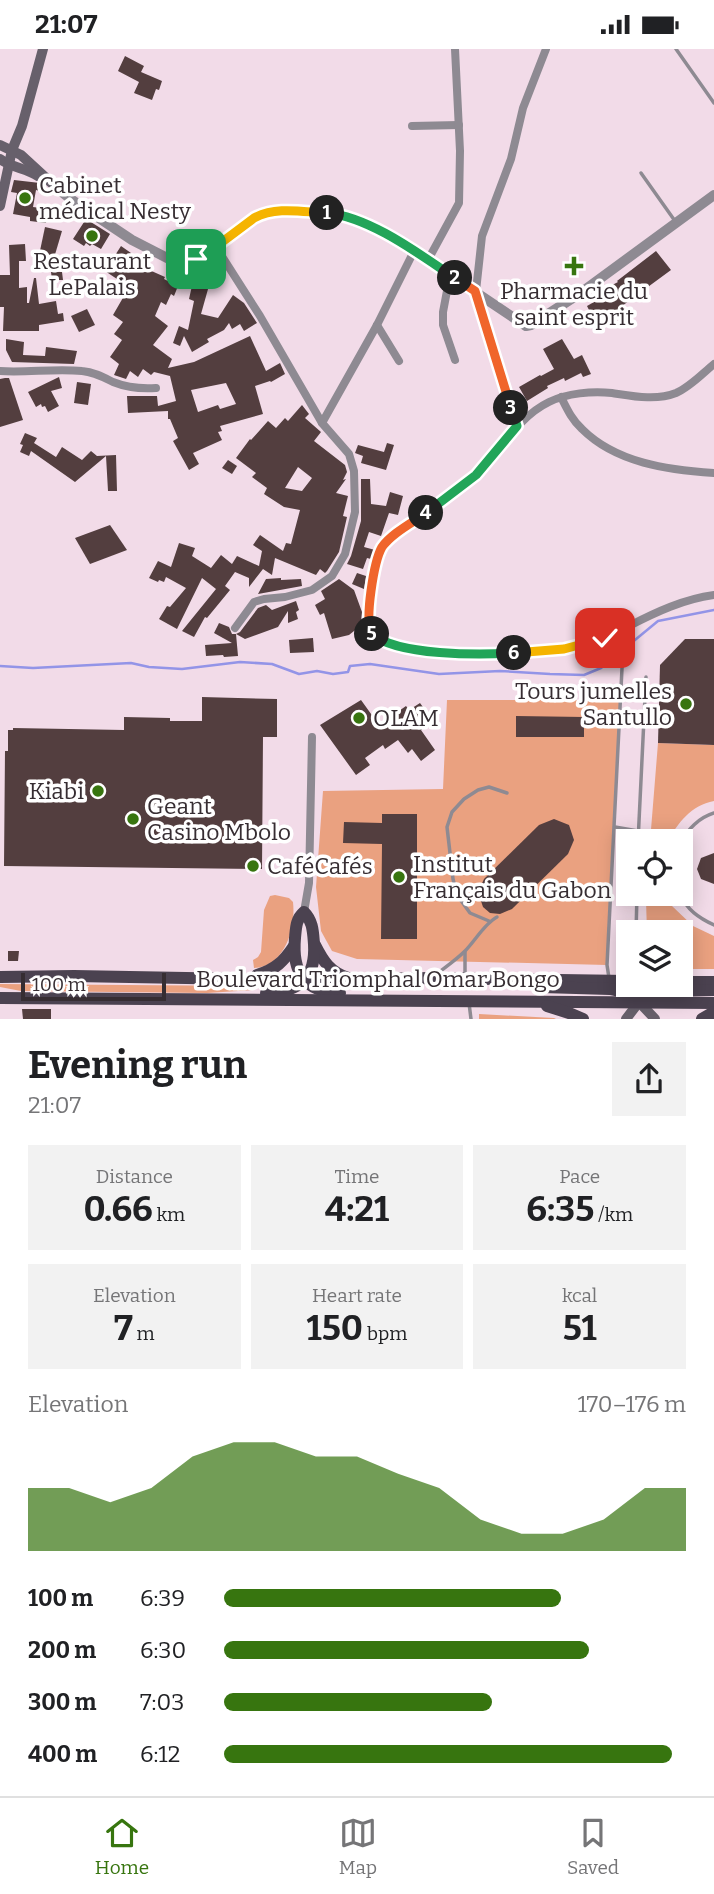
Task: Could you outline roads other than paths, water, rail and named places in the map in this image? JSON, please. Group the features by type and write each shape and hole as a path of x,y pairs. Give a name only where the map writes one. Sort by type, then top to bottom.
{"main road":[{"path":"0,206 9,159 22,126 44,49"},
{"path":"22,126 0,143 9,159 58,189"},
{"path":"9,159 58,189"},
{"path":"193,998 288,991 299,985 305,980 312,968 314,941 311,922 304,912 297,923 297,969 305,980 316,989 377,993 413,1001"},
{"path":"314,941 331,970 355,980"},
{"path":"243,978 272,970 284,961 295,946"},
{"name":"Boulevard Triomphal Omar Bongo","path":"0,977 616,980"},
{"path":"489,979 524,986 616,989 639,1002 655,1019"},
{"path":"693,982 714,982"},
{"path":"626,1019 639,1002 656,992 714,990"},
{"path":"0,992 25,998"},
{"name":"Boulevard Triomphal Omar Bongo","path":"0,998 714,1003"},
{"path":"516,1002 558,1009 583,1019"},
{"path":"702,1019 714,1012"}],"street":[{"path":"428,260 459,203 455,49"},
{"path":"517,426 475,291 482,236 511,159 523,108 546,49"},
{"path":"412,126 458,125"},
{"path":"58,189 132,240 171,260 196,259 254,218 273,211 346,215 414,251 520,323 531,325 579,294 714,195"},
{"path":"216,247 322,423 349,454 354,471 355,512 345,554 332,576 312,590 254,602 235,628"},
{"path":"322,423 377,325 414,251"},
{"path":"450,275 443,325 455,360"},
{"path":"377,325 399,362"},
{"path":"714,364 675,393 663,396 582,393 561,397 542,406 517,426 476,475 381,549 376,562 368,627 373,636 383,642 416,649 499,654 564,649 597,642 672,605 695,597 714,595"},
{"path":"0,371 82,371 97,374 127,387 156,388"},
{"path":"561,397 581,429 598,443 649,465 714,473"},
{"path":"304,912 309,883 312,737"}],"lane":[{"path":"676,49 714,103"},
{"path":"641,173 677,223"},
{"path":"609,980 607,965 625,628"},
{"path":"638,829 646,677"},
{"path":"489,921 470,913 457,895 447,827 452,812 464,799 478,790 489,787 507,793"},
{"path":"689,829 708,814 714,813"},
{"path":"615,827 626,829"},
{"path":"687,906 699,918 714,925"},
{"path":"431,978 465,951 483,932 489,921 497,918"},
{"path":"465,951 465,978"},
{"path":"469,1001 471,1019"}],"waterway":[{"path":"0,666 33,668 131,663 182,669 240,662 272,664 299,674 317,671 333,674 348,672 350,666 370,664 439,674 500,671 584,675 601,668 658,621 714,610"}],"place":[{"name":"Cabinet médical Nesty","path":"25,198"},
{"name":"Restaurant LePalais","path":"92,236"},
{"name":"Pharmacie du saint esprit","path":"574,266"},
{"name":"Tours jumelles Santullo","path":"686,704"},
{"name":"OLAM","path":"359,718"},
{"name":"Kiabi","path":"98,791"},
{"name":"Geant Casino Mbolo","path":"133,819"},
{"name":"CaféCafés","path":"253,866"},
{"name":"Institut Français du Gabon","path":"399,877"}]}
